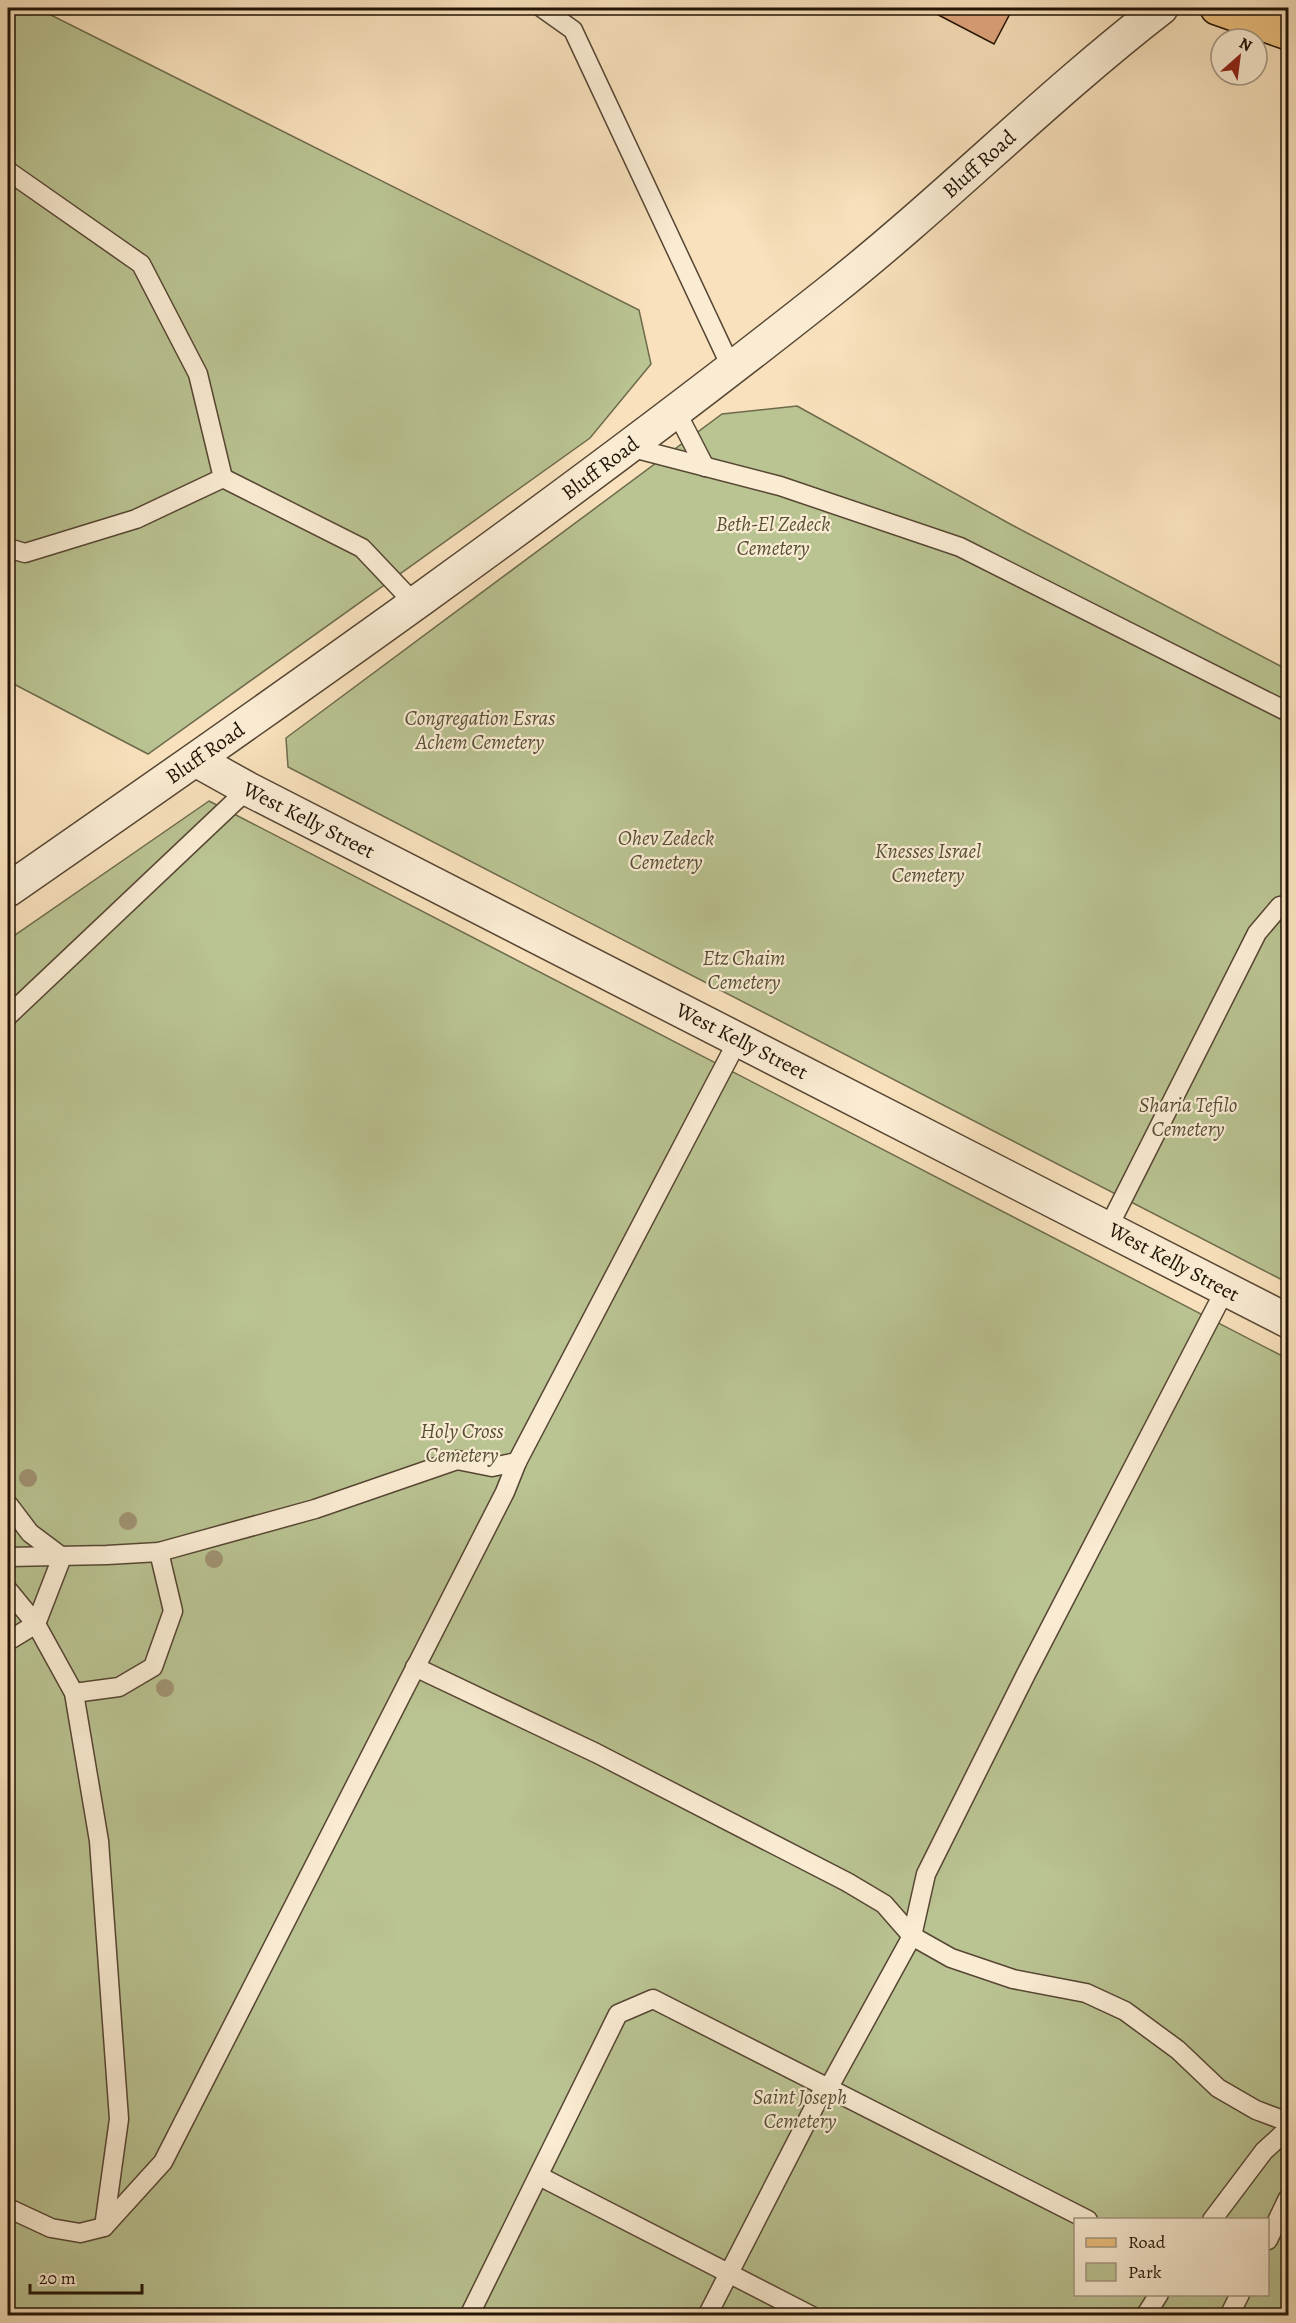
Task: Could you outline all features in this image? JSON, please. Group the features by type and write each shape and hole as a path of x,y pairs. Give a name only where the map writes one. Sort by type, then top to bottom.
{"main road":[{"path":"1217,8 1288,33"}],"street":[{"name":"Bluff Road","path":"8,890 415,604 732,369 879,250 982,163 1086,67 1161,8"},
{"name":"West Kelly Street","path":"196,760 248,789 1288,1321"}],"lane":[{"path":"542,8 573,30 705,316 732,369"},
{"path":"8,171 141,264 198,374 223,478 362,548 415,604"},
{"path":"676,411 705,467"},
{"path":"628,447 780,486 960,547 1288,712"},
{"path":"8,548 25,553 136,519 223,478"},
{"path":"8,1016 248,789"},
{"path":"1108,1227 1257,933 1280,906 1288,905"},
{"path":"8,2208 51,2228 80,2233 104,2227 163,2162 505,1492 517,1462 738,1040"},
{"path":"707,2316 826,2088 912,1936 926,1874 1026,1674 1225,1290"},
{"path":"8,1557 159,1552 315,1509 457,1460 492,1467 517,1462"},
{"path":"492,1467 505,1492"},
{"path":"8,1504 30,1533 62,1557"},
{"path":"74,1693 119,1687 153,1668 173,1611 159,1552"},
{"path":"8,1641 36,1624 62,1557"},
{"path":"8,1590 36,1624 74,1693 99,1841 119,2119 104,2227"},
{"path":"415,1667 596,1754 847,1882 884,1904 912,1936 951,1958 1013,1979 1086,1994 1125,2010 1178,2050 1218,2088 1256,2110 1288,2122"},
{"path":"469,2316 618,2014 652,1999 1084,2218"},
{"path":"1214,2218 1264,2151 1288,2130"},
{"path":"539,2176 812,2316"},
{"path":"1269,2238 1288,2198"},
{"path":"1145,2316 1158,2296"},
{"path":"1229,2316 1239,2296"}],"green space":[{"path":"8,8 37,8 639,310 651,364 590,438 148,754 8,681"},
{"path":"797,406 1012,525 1288,670 1288,1283 288,767 286,738 722,414"},
{"name":"Holy Cross Cemetery","path":"209,801 1288,1359 1288,2315 8,2315 8,940"}],"building":[{"path":"925,8 1013,8 994,44"}],"park label":[{"name":"Beth-El Zedeck Cemetery","path":"773,536"},
{"name":"Congregation Esras Achem Cemetery","path":"480,730"},
{"name":"Ohev Zedeck Cemetery","path":"666,850"},
{"name":"Knesses Israel Cemetery","path":"928,863"},
{"name":"Etz Chaim Cemetery","path":"744,970"},
{"name":"Sharia Tefilo Cemetery","path":"1188,1117"},
{"name":"Saint Joseph Cemetery","path":"800,2109"}]}
